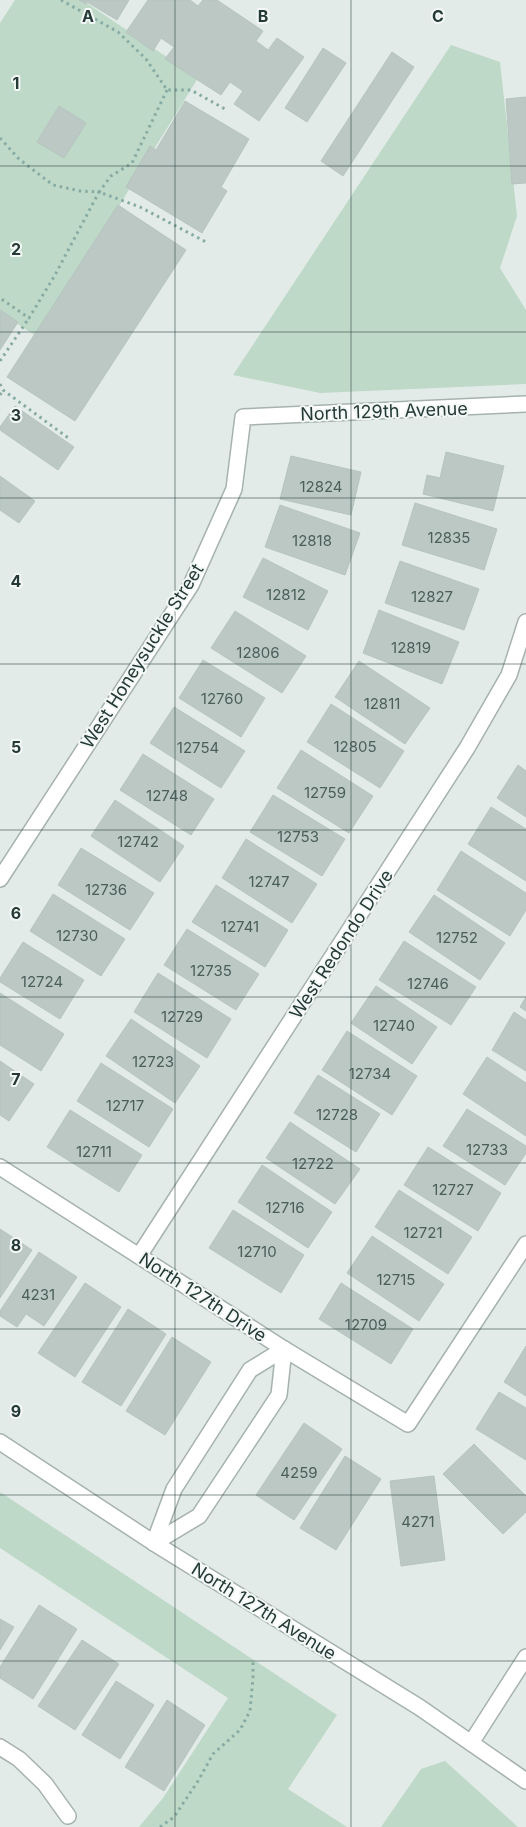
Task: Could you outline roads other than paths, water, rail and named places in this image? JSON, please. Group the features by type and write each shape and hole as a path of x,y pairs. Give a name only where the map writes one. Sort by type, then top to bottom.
{"street":[{"name":"North 129th Avenue","path":"243,417 526,404"},
{"name":"West Honeysuckle Street","path":"0,879 191,585 234,489 243,417"},
{"name":"West Redondo Drive","path":"139,1256 467,748 509,675 526,622"},
{"name":"North 127th Drive","path":"0,1167 284,1349 408,1424 526,1244"},
{"path":"154,1543 199,1516 279,1394 284,1349"},
{"path":"154,1543 174,1489 250,1370 284,1349"},
{"name":"North 127th Avenue","path":"0,1442 154,1543 419,1707 526,1781"},
{"path":"472,1743 526,1657"},
{"path":"0,1747 18,1759 45,1784 68,1816"}]}
